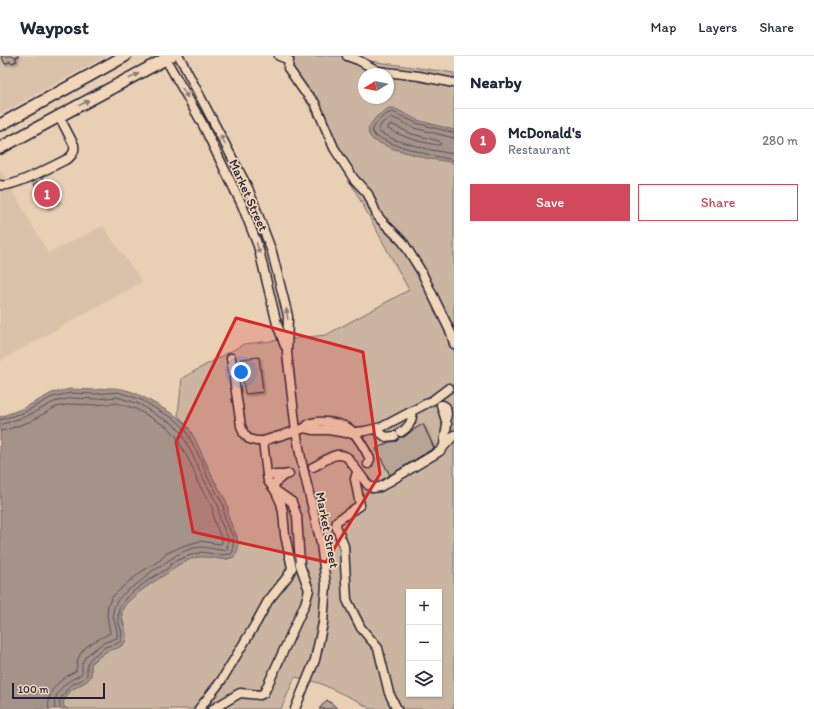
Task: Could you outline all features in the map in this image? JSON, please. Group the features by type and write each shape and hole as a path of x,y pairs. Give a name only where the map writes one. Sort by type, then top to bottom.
{"main road":[{"path":"0,125 125,56"},
{"path":"0,148 167,57"},
{"path":"29,133 16,134 13,125 17,121 80,87 89,77"}],"street":[{"name":"Market Street","path":"179,56 248,188 272,252 288,316 287,353 296,431 302,464 322,543 326,591 323,623 315,660 295,709"},
{"path":"347,56 378,71 419,76 454,83"},
{"name":"Market Street","path":"167,57 202,123 242,205 258,246 277,324 287,353"},
{"path":"286,57 289,60 288,68 304,91 315,103 334,148 354,179 368,194 378,215 403,242 421,271 451,334 454,344"},
{"path":"0,185 9,186 70,158 74,151 74,145 59,116"},
{"path":"232,358 241,426 244,434 249,439 256,442 263,441 305,428 310,424 330,422 349,429 372,459"},
{"path":"352,432 382,427 433,400 449,388"},
{"path":"402,432 411,423 412,417 408,413"},
{"path":"444,444 446,419"},
{"path":"375,429 386,437 394,436"},
{"path":"313,467 330,457 340,454 347,456 357,472 368,485 373,488 380,487 440,451 444,444 454,435"},
{"path":"199,709 220,681 268,601 288,576 292,568 285,535 281,503 275,490 268,481 263,441"},
{"path":"357,472 355,479 360,505 337,521 336,526 344,546 348,600 361,628 378,648 389,693 397,709"},
{"path":"267,476 287,475 275,484 275,490"},
{"path":"213,709 240,693 260,696 264,693 305,604 309,590 300,565 297,516 292,502 275,490"}],"highlighted area":[{"path":"236,318 363,352 380,474 326,562 193,532 176,442"}],"shaded area":[{"path":"0,56 106,56 0,114"},
{"path":"282,56 361,56 363,60 454,73 454,709 370,709 358,701 319,683 295,677 281,709 64,708 63,702 71,690 87,681 91,676 92,662 107,651 118,648 124,644 126,634 122,612 123,608 131,599 144,588 177,566 195,557 203,556 227,559 236,555 237,536 228,517 226,501 188,427 178,415 182,378 244,344 326,335 409,290"},
{"path":"0,168 48,253 103,226 142,282 0,361"}],"water":[{"path":"389,108 394,108 417,120 454,130 454,164 451,162 429,159 391,148 373,140 369,135 368,128 376,117"},
{"path":"108,388 123,389 142,396 175,415 187,426 227,503 229,519 238,544 237,553 230,558 199,557 184,562 150,584 129,600 121,614 126,633 125,642 118,648 107,651 92,662 91,676 87,681 71,690 63,702 64,707 68,709 0,709 0,417 24,408 52,393 70,389 95,390"}],"building":[{"path":"1,56 19,56 15,58 17,61 11,63 10,61 5,64"},
{"path":"44,178 48,186 50,185 59,201 47,208 34,184"},
{"path":"259,357 263,392 245,394 240,359"},
{"path":"423,424 434,448 390,475 376,449 389,442 397,441 399,437 404,437"},
{"path":"327,700 338,709 319,709"}],"tunnel":[{"path":"289,474 313,467"}],"place":[{"name":"McDonald's","path":"47,194"}]}
